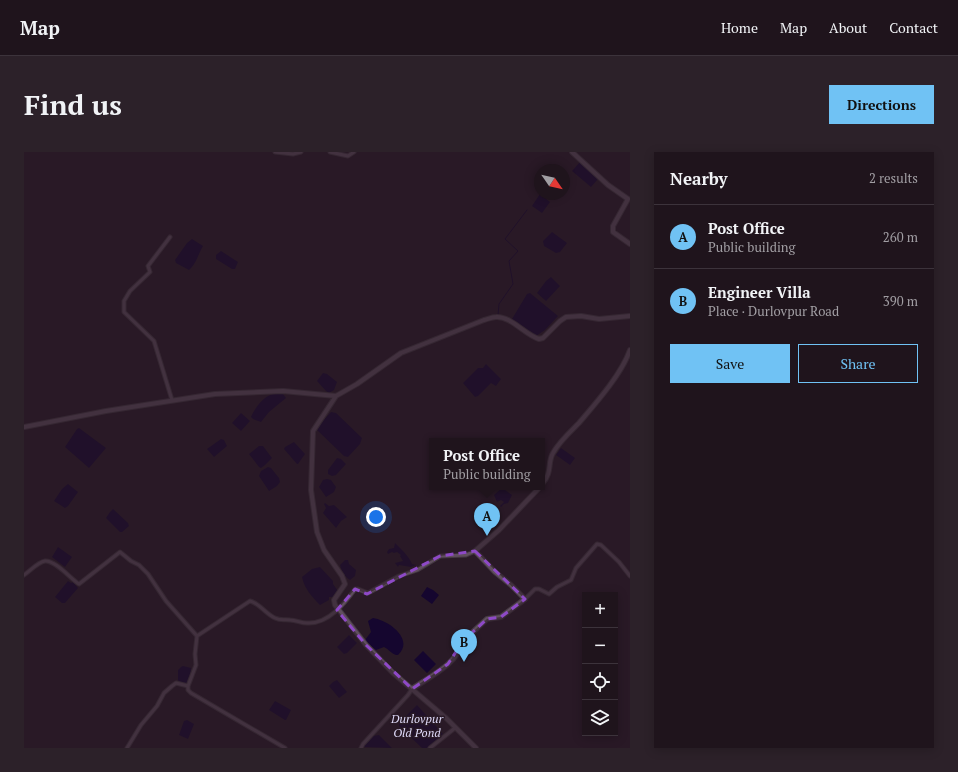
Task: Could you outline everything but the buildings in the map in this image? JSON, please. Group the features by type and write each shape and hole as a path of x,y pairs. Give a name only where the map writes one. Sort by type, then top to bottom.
{"street":[{"path":"275,152 293,154 301,152"},
{"path":"330,152 348,156 354,152"},
{"path":"572,152 608,185 628,199 613,226 612,232 630,244"},
{"path":"170,237 148,266 150,272 130,291 124,301 124,312 154,341 172,400"},
{"path":"476,748 393,673 366,645 334,605 334,600 345,584 342,576 324,550 317,532 311,490 313,431 336,396 357,384 401,353 484,320 497,317 505,319 526,334 539,339 543,338 560,320 566,317 581,316 599,319 630,316"},
{"path":"545,480 549,474 553,453 612,382 627,359 630,350"},
{"path":"24,427 106,411 215,394 283,391 336,396"},
{"path":"197,636 249,601 253,602 276,619 304,623 312,623 323,620 337,610 355,589 365,593 370,592 399,576 417,570 440,556 466,555 475,551 499,530 537,490"},
{"path":"362,748 363,744 412,689 448,664 456,655 466,638 488,619 501,617 525,599 535,589 539,589 549,594 557,587 571,580 576,568 597,544 619,562 630,576"},
{"path":"475,551 495,572 515,588 525,599"},
{"path":"24,575 38,564 45,561 56,566 79,584 120,552 131,562 139,565 148,574 166,601 197,636 195,654 196,665 188,686 188,690 285,748"},
{"path":"127,748 141,725 158,706 164,693 176,683 188,686"},
{"path":"430,748 455,728"}],"highlighted area":[{"path":"475,551 525,599 501,617 487,619 463,641 448,664 412,689 366,645 337,610 355,589 367,594 440,556"}],"water":[{"path":"580,162 598,179 591,187 572,171"},
{"path":"536,200 548,200 550,202 542,213 532,206"},
{"path":"552,232 567,243 560,252 556,253 544,246 543,241"},
{"path":"192,239 203,246 196,261 189,270 176,263 175,260 187,243"},
{"path":"221,251 238,262 235,269 232,269 216,259 216,255"},
{"path":"551,277 560,286 546,301 537,293"},
{"path":"530,293 558,316 545,330 536,336 512,319 527,294"},
{"path":"486,364 501,379 496,386 491,383 478,396 475,397 463,383 478,368 483,368"},
{"path":"323,373 327,374 337,382 334,390 329,393 317,381"},
{"path":"274,394 283,394 286,398 269,412 261,422 253,419 251,417 260,402"},
{"path":"331,412 336,413 362,438 360,444 348,457 344,456 317,430 320,424"},
{"path":"241,413 250,421 241,431 232,423"},
{"path":"79,428 106,448 89,468 65,447"},
{"path":"221,439 224,440 227,446 214,457 207,449"},
{"path":"294,442 305,454 298,464 284,449"},
{"path":"259,446 263,446 272,458 261,468 249,454"},
{"path":"561,448 575,458 570,465 556,455"},
{"path":"337,458 341,459 346,464 336,475 332,476 328,474 328,470"},
{"path":"268,467 271,468 279,478 280,482 269,491 259,476 261,471"},
{"path":"323,480 331,480 336,487 334,492 326,497 319,487"},
{"path":"68,484 78,492 65,508 54,501 62,489"},
{"path":"500,490 505,490 512,495 508,503 501,507 500,506 504,502 501,500 497,502 494,495"},
{"path":"325,503 329,506 334,505 347,517 341,521 336,528 323,513 326,508"},
{"path":"113,509 128,523 129,526 122,532 120,532 106,518"},
{"path":"395,543 407,555 412,564 416,565 411,567 399,565 398,567 395,563 403,561 400,556 401,555 397,552 388,554 387,552 389,549 394,548"},
{"path":"58,547 72,557 65,567 52,557"},
{"path":"345,560 348,560 349,564 356,570 355,576 350,580 344,574 340,565"},
{"path":"320,567 333,581 333,584 338,591 333,597 329,597 329,600 320,605 306,589 302,577 312,569"},
{"path":"68,581 71,583 73,582 78,588 65,603 62,603 55,597"},
{"path":"427,587 439,595 432,604 421,596"},
{"path":"373,618 386,622 398,631 402,637 403,643 402,649 398,655 384,647 376,650 365,641 371,632 368,621"},
{"path":"349,635 357,643 344,654 337,647"},
{"path":"423,651 436,664 427,673 414,660"},
{"path":"183,666 191,668 190,680 187,683 181,683 178,680 178,670"},
{"path":"337,680 347,692 339,698 329,686"},
{"path":"275,701 291,710 286,720 269,710"},
{"name":"Durlovpur Old Pond","path":"417,705 443,734 428,748 422,748 399,726 399,723"},
{"path":"187,720 194,724 188,739 179,735 184,721"},
{"path":"379,735 392,748 363,747 373,736"}],"waterway":[{"path":"498,315 499,304 513,284 509,261 518,251 505,239 527,210"}],"place":[{"name":"Post Office","path":"487,536"},
{"name":"Engineer Villa","path":"464,662"}]}
